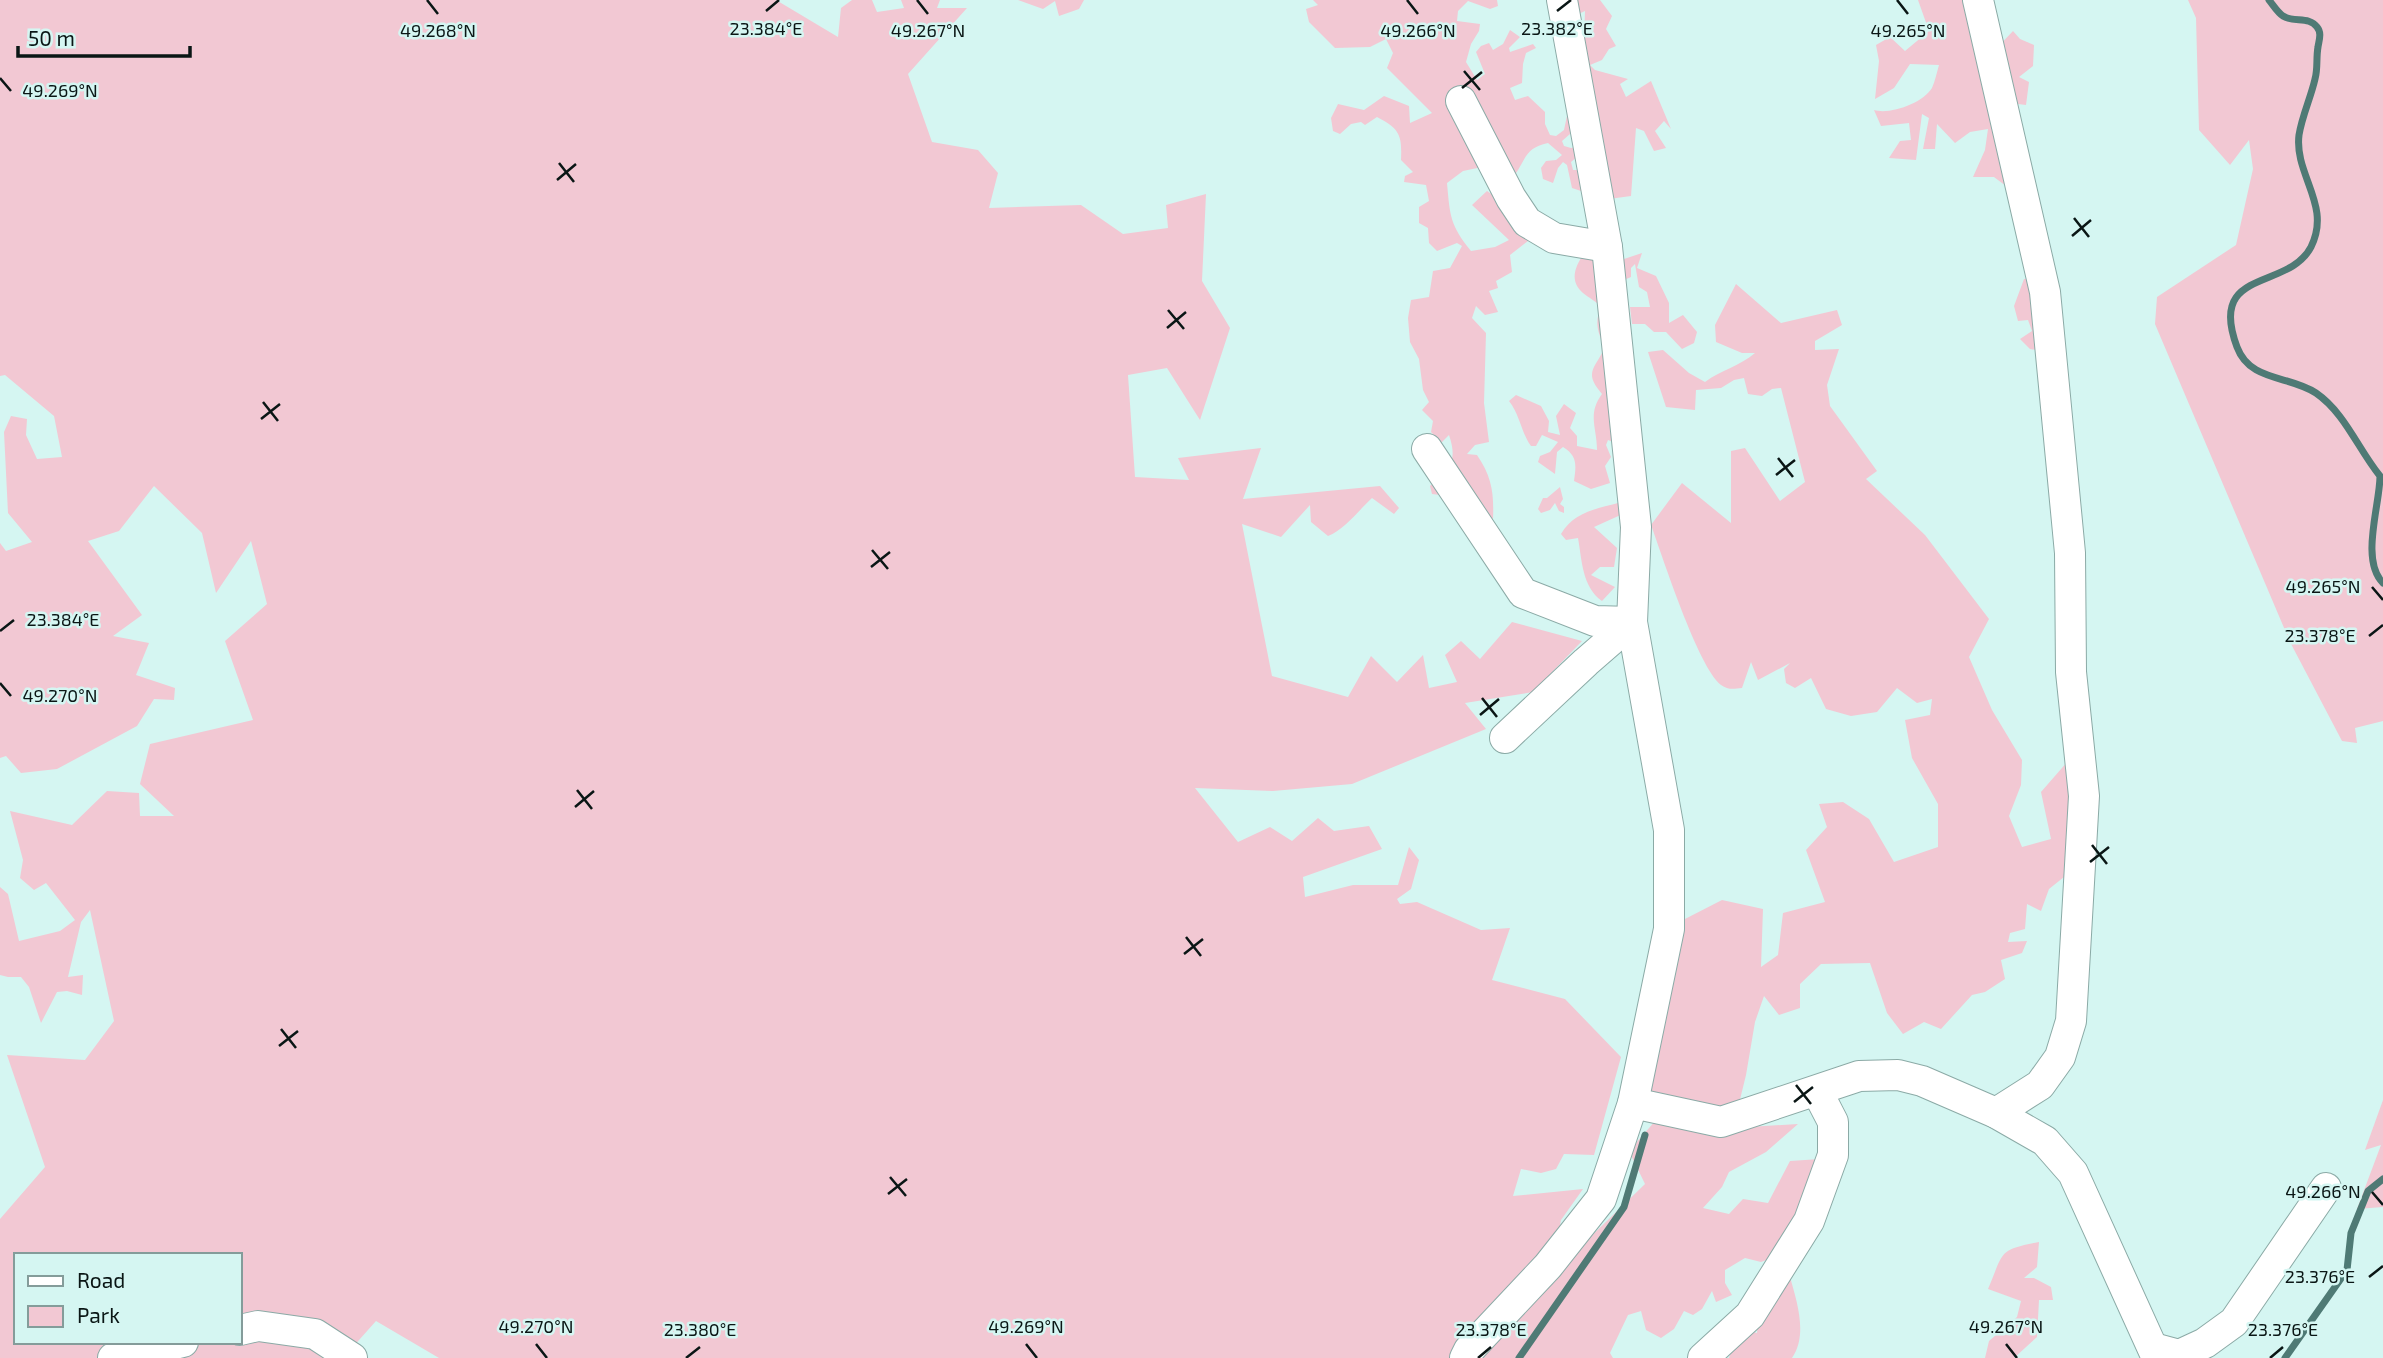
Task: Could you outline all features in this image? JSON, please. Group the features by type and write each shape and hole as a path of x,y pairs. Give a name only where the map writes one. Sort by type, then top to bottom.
{"street":[{"path":"1465,1358 1469,1350 1548,1266 1601,1199 1633,1103 1669,929 1669,830 1632,622 1636,527 1606,247 1562,0"},
{"path":"1978,0 2045,292 2070,553 2071,672 2084,796 2071,1021 2060,1057 2040,1085 1996,1113"},
{"path":"1461,101 1511,198 1527,222 1554,238 1606,247"},
{"path":"1427,449 1523,593 1595,621 1632,622"},
{"path":"1505,738 1632,622"},
{"path":"1633,1103 1721,1122 1859,1076 1898,1075 1923,1081 1996,1113 2045,1141 2073,1173 2155,1353 2179,1355 2206,1343 2234,1322 2326,1188"},
{"path":"1703,1358 1750,1315 1809,1221 1833,1155 1833,1122 1817,1091"},
{"path":"242,1330 258,1326 315,1334 352,1358"},
{"path":"113,1358 174,1344"}],"green space":[{"path":"0,0 776,0 838,37 841,8 852,0 872,0 877,12 904,8 901,0 940,0 937,8 967,8 908,74 932,142 978,150 998,173 989,208 1081,205 1123,234 1168,228 1166,205 1206,194 1202,281 1230,328 1200,420 1167,368 1128,375 1135,477 1189,480 1178,458 1261,448 1243,499 1380,486 1399,508 1394,514 1372,498 1346,525 1328,536 1311,522 1310,505 1281,537 1242,524 1272,676 1348,697 1371,656 1397,682 1423,655 1429,688 1457,682 1445,655 1461,641 1480,659 1512,622 1582,641 1533,692 1465,703 1486,729 1352,784 1273,791 1195,788 1238,842 1270,827 1292,841 1318,818 1334,831 1369,826 1382,849 1303,877 1305,897 1353,885 1398,885 1409,847 1419,860 1411,889 1397,899 1400,904 1417,902 1481,930 1510,928 1492,980 1565,999 1621,1057 1594,1155 1564,1154 1556,1169 1541,1173 1521,1169 1513,1196 1583,1189 1561,1220 1557,1242 1579,1248 1645,1184 1629,1151 1656,1120 1648,1085 1683,920 1722,900 1763,909 1761,967 1778,955 1783,913 1825,902 1806,850 1827,827 1819,804 1843,802 1869,819 1894,862 1938,847 1938,804 1912,758 1905,720 1930,715 1932,699 1917,703 1897,688 1877,712 1851,716 1826,709 1811,678 1795,688 1786,683 1784,669 1790,663 1758,680 1751,662 1742,688 1726,688 1712,674 1702,657 1672,585 1651,525 1682,483 1731,523 1731,451 1745,448 1780,501 1805,482 1781,388 1772,389 1762,396 1748,394 1744,378 1734,380 1721,388 1696,390 1695,410 1666,407 1648,352 1663,350 1689,373 1705,382 1755,353 1742,353 1716,342 1715,325 1736,284 1781,323 1837,310 1842,325 1815,341 1815,350 1839,349 1827,385 1830,406 1877,471 1866,479 1925,535 1989,619 1969,657 1992,710 2022,760 2021,785 2009,816 2022,847 2051,839 2041,792 2075,753 2075,860 2065,862 2064,877 2049,889 2041,911 2027,904 2025,929 2010,933 2008,942 2027,941 2022,953 2001,960 2005,979 1985,992 1972,995 1941,1029 1924,1022 1903,1034 1887,1013 1870,963 1821,964 1800,984 1800,1008 1779,1015 1764,996 1755,1022 1733,1128 1798,1124 1766,1152 1729,1172 1722,1187 1703,1208 1729,1214 1743,1199 1768,1203 1790,1161 1820,1159 1777,1256 1761,1262 1745,1258 1725,1270 1725,1283 1732,1295 1716,1302 1712,1291 1702,1309 1693,1315 1684,1311 1674,1329 1661,1338 1646,1330 1641,1311 1628,1315 1610,1353 1613,1358 439,1358 376,1321 343,1358 0,1358 0,1219 45,1167 7,1055 85,1060 114,1021 90,910 81,922 68,977 83,975 82,995 67,991 57,992 41,1023 29,987 21,977 0,975 0,887 8,894 19,941 60,931 75,920 46,883 34,890 20,878 23,860 10,811 72,825 107,791 139,793 140,816 174,816 140,784 150,744 253,720 225,641 267,604 251,541 216,593 202,533 154,486 119,531 88,541 142,615 113,636 149,643 136,675 175,688 174,700 154,699 137,726 57,769 21,773 6,756 0,758 0,543 6,551 32,542 8,513 4,432 11,416 27,419 26,435 37,459 62,457 54,416 5,375 0,376"},
{"path":"1018,0 1084,0 1079,9 1059,16 1055,1 1043,9"},
{"path":"1313,0 1497,0 1498,6 1490,9 1468,1 1458,11 1457,21 1480,24 1466,62 1477,80 1485,74 1476,52 1489,43 1493,50 1503,44 1510,30 1520,37 1509,48 1510,52 1533,44 1536,48 1526,53 1522,83 1510,88 1515,100 1528,96 1545,112 1545,124 1550,135 1556,136 1564,130 1567,116 1579,120 1562,141 1564,146 1571,148 1583,145 1583,152 1571,162 1573,170 1588,170 1589,181 1581,191 1572,188 1567,165 1563,162 1553,183 1543,179 1541,168 1546,161 1556,160 1562,155 1548,143 1529,152 1511,180 1487,166 1463,171 1447,183 1452,220 1471,251 1495,247 1509,240 1472,205 1487,191 1505,203 1528,241 1510,255 1512,272 1496,281 1498,288 1489,291 1498,312 1485,315 1476,306 1472,318 1486,333 1484,403 1489,442 1475,445 1467,454 1477,455 1489,478 1493,519 1462,490 1432,494 1430,486 1450,464 1452,444 1449,435 1441,443 1431,432 1433,421 1422,410 1429,402 1423,390 1419,359 1410,342 1408,318 1411,300 1429,297 1433,271 1450,268 1462,246 1457,243 1437,251 1429,243 1428,228 1419,223 1419,207 1429,201 1426,185 1404,182 1405,176 1413,172 1401,160 1400,139 1391,125 1377,117 1365,125 1361,122 1351,124 1340,134 1333,131 1331,118 1338,104 1364,110 1384,96 1409,106 1410,123 1432,113 1387,68 1393,53 1386,39 1370,47 1335,48 1309,22 1306,9 1318,5"},
{"path":"1565,0 1600,0 1612,16 1606,29 1616,46 1609,49 1602,60 1590,65 1595,70 1628,79 1620,84 1626,97 1651,81 1671,129 1664,121 1655,131 1666,148 1654,151 1644,131 1636,128 1631,196 1609,199 1584,42 1585,11 1572,17"},
{"path":"1918,0 1974,0 2014,192 1994,177 1973,177 1985,150 1988,129 1970,132 1955,143 1937,124 1935,149 1923,149 1929,118 1922,114 1916,160 1889,158 1900,141 1911,140 1909,123 1881,126 1874,110 1889,111 1914,103 1932,88 1939,65 1910,64 1894,88 1875,99 1879,61 1876,45 1890,37 1905,51 1929,31"},
{"path":"2188,0 2383,0 2383,721 2355,728 2357,743 2342,741 2290,642 2155,324 2157,297 2236,245 2253,169 2249,140 2230,165 2199,130 2196,18"},
{"path":"2013,31 2020,39 2034,45 2033,66 2019,77 2029,82 2026,105 2010,103 2005,95 2010,71 2002,70 1997,48"},
{"path":"1585,252 1601,255 1620,445 1608,440 1606,445 1611,457 1605,466 1610,483 1591,489 1574,481 1574,458 1563,447 1557,452 1555,474 1538,462 1540,456 1550,452 1558,442 1542,435 1536,446 1531,446 1509,401 1516,395 1541,406 1549,421 1548,432 1560,435 1556,416 1564,404 1576,413 1570,428 1577,436 1577,446 1597,450 1594,415 1597,401 1602,394 1592,375 1605,347 1598,328 1601,307 1583,293 1576,283 1576,267"},
{"path":"1642,253 1637,268 1656,276 1669,303 1669,323 1683,315 1697,332 1694,343 1682,349 1666,332 1654,332 1645,324 1632,324 1630,307 1650,307 1647,292 1639,287 1635,264 1631,268 1631,277 1624,280 1615,262"},
{"path":"2035,278 2042,351 2030,349 2020,339 2032,331 2028,320 2018,321 2014,306 2024,279"},
{"path":"1560,487 1563,499 1560,504 1564,507 1564,513 1559,511 1555,503 1550,510 1541,513 1538,509 1543,498 1547,498"},
{"path":"1618,503 1625,513 1594,527 1617,548 1614,567 1600,567 1591,575 1615,587 1602,601 1587,581 1578,538 1566,540 1561,534 1578,517"},
{"path":"2383,1100 2383,1207 2357,1209 2381,1145 2365,1150"},
{"path":"2039,1242 2037,1267 2024,1278 2034,1278 2051,1287 2053,1300 2039,1300 2037,1337 2014,1358 1985,1358 1989,1341 2017,1317 2021,1301 1988,1289 2000,1260 2009,1251"},
{"path":"1790,1277 1800,1318 1797,1349 1792,1358 1729,1358 1732,1348 1747,1330 1757,1333 1758,1317"}],"waterway":[{"path":"2269,0 2283,16 2310,22 2319,32 2316,75 2299,135 2302,163 2315,204 2316,232 2311,247 2300,261 2241,292 2233,304 2231,322 2237,347 2243,358 2261,372 2305,387 2326,401 2343,421 2380,476 2372,547 2376,573 2383,583"},
{"path":"1519,1358 1624,1207 1645,1135"},
{"path":"2285,1358 2347,1270 2351,1233 2368,1191 2383,1179"}]}
